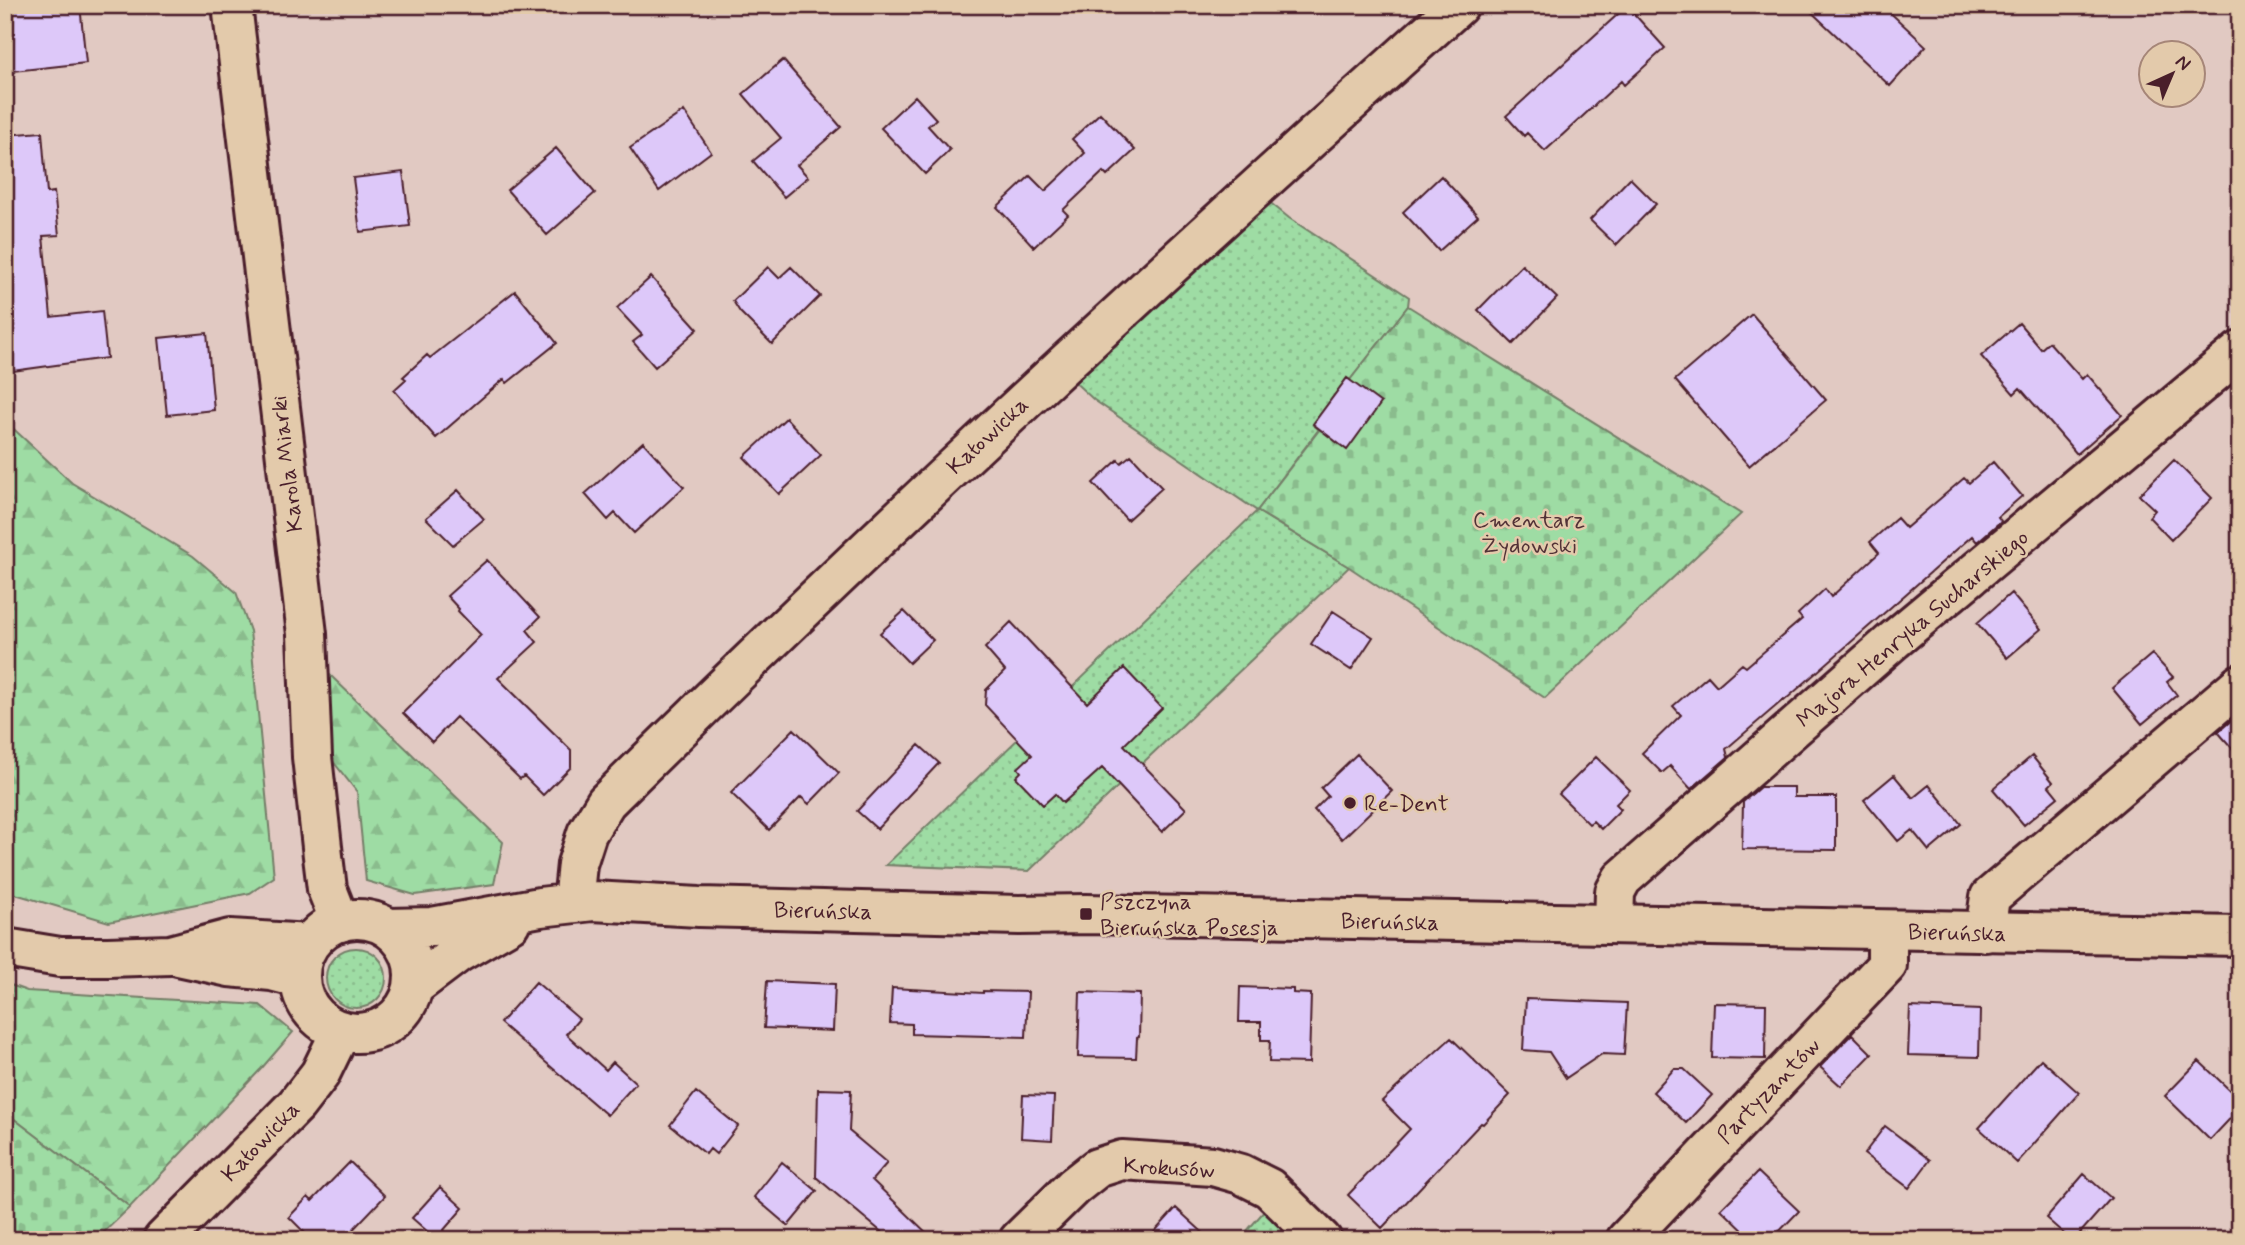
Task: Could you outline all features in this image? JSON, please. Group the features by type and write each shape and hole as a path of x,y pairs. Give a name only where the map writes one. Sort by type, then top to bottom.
{"street":[{"name":"Karola Miarki","path":"232,5 307,634 312,757 323,856 327,888 340,922"},
{"name":"Katowicka","path":"556,905 576,864 587,833 606,802 1053,373 1459,5"},
{"name":"Majora Henryka Sucharskiego","path":"1614,924 1615,892 1622,879 1894,640 2240,351"},
{"path":"1985,932 1990,897 2240,684"},
{"name":"Bieruńska","path":"389,928 432,927 593,901 699,907 1019,915 2240,936"},
{"name":"Bieruńska","path":"413,987 458,953 496,930 556,905"},
{"path":"357,919 373,921 389,928 405,944 413,965 413,987 406,1005 394,1020 378,1029 359,1033 341,1031 325,1023 312,1012 303,996 304,961 325,929 340,922 357,919"},
{"name":"Partyzantów","path":"1626,1240 1887,965 1887,931"},
{"path":"5,948 60,957 170,955 230,939 304,961"},
{"name":"Katowicka","path":"163,1240 296,1105 320,1074 341,1031"},
{"name":"Krokusów","path":"1019,1240 1073,1186 1097,1168 1122,1160 1213,1166 1241,1174 1269,1188 1322,1240"}],"green space":[{"path":"1262,196 1289,218 1409,297 1408,306 1350,380 1347,378 1313,425 1319,429 1257,511 1094,400 1068,376"},
{"name":"Cmentarz Żydowski","path":"1408,306 1741,514 1545,698 1349,567 1257,511 1319,430 1313,424 1347,378 1350,380"},
{"path":"5,421 72,483 193,556 236,592 250,631 274,877 250,893 109,922 5,891"},
{"path":"1257,511 1349,567 1029,871 886,865"},
{"path":"329,674 503,842 494,884 415,895 366,881 357,792 328,755"},
{"path":"356,948 373,953 381,961 386,978 381,995 373,1003 356,1008 339,1003 331,995 326,978 331,961 339,953"},
{"path":"5,983 27,991 260,1005 293,1032 130,1207 5,1112"},
{"path":"5,1112 130,1207 96,1240 5,1240"},
{"path":"1266,1209 1299,1240 1239,1240"}],"building":[{"path":"80,5 86,63 5,72 5,10"},
{"path":"1804,5 1882,5 1926,46 1890,86"},
{"path":"1627,6 1665,48 1624,85 1621,81 1545,151 1527,133 1524,136 1506,116"},
{"path":"783,60 841,127 797,165 808,177 784,197 753,161 781,138 743,94"},
{"path":"915,96 936,119 928,126 950,150 925,174 881,128"},
{"path":"684,111 711,152 659,191 630,148"},
{"path":"1100,113 1135,150 1107,176 1103,172 1063,210 1068,215 1034,247 997,207 1030,176 1045,191 1085,153 1072,139"},
{"path":"42,132 47,193 54,192 59,235 43,236 51,317 102,311 107,358 5,372 5,135"},
{"path":"556,148 595,193 547,235 507,190"},
{"path":"403,172 410,226 360,232 353,178"},
{"path":"1441,176 1478,216 1439,251 1403,212"},
{"path":"1630,178 1656,204 1616,245 1590,220"},
{"path":"1522,265 1557,298 1513,344 1478,310"},
{"path":"768,267 779,278 791,267 820,296 772,344 740,312 733,301"},
{"path":"651,277 698,329 655,367 633,342 642,335 617,308"},
{"path":"515,291 557,343 507,383 504,379 436,438 394,390 406,379 403,377 427,355 430,358"},
{"path":"1752,314 1826,400 1749,466 1675,380"},
{"path":"2019,323 2041,349 2049,342 2082,379 2087,374 2122,415 2077,454 2020,388 2014,394 1981,356"},
{"path":"207,333 214,410 167,415 159,338"},
{"path":"1347,378 1381,403 1347,450 1313,424"},
{"path":"786,418 821,455 779,494 744,457"},
{"path":"643,442 684,487 634,533 615,513 608,520 585,494"},
{"path":"1131,455 1162,488 1127,520 1093,483 1118,460 1121,463"},
{"path":"2174,460 2212,498 2171,540 2149,517 2155,510 2139,495"},
{"path":"1993,462 2022,496 1998,517 2001,521 1977,542 1972,536 1726,749 1728,757 1691,789 1670,766 1662,773 1642,753 1681,715 1673,706 1708,676 1717,686 1742,664 1746,667 1802,619 1798,614 1825,589 1831,597 1879,553 1870,542 1897,518 1906,528 1964,478 1969,483"},
{"path":"458,490 484,519 453,545 426,518"},
{"path":"487,560 540,617 527,630 537,642 498,678 571,750 571,767 543,795 524,776 520,779 456,717 432,742 403,713 481,635 447,596"},
{"path":"2011,593 2041,629 2007,658 1977,623"},
{"path":"904,611 933,640 909,663 880,633"},
{"path":"1333,611 1373,637 1351,670 1311,644"},
{"path":"1011,622 1087,703 1124,668 1162,708 1124,745 1186,809 1162,832 1102,768 1063,803 1055,794 1043,805 1016,777 1021,772 1018,768 1032,755 985,705 986,690 1005,671 985,648"},
{"path":"2152,654 2173,677 2167,682 2177,695 2142,724 2112,688"},
{"path":"2240,713 2240,757 2218,732"},
{"path":"794,729 839,773 809,804 801,797 769,830 731,793"},
{"path":"919,745 939,763 877,829 857,811"},
{"name":"Re-Dent","path":"1357,754 1392,791 1342,839 1314,810 1328,796 1321,788"},
{"path":"2032,756 2053,782 2049,786 2058,797 2024,825 1993,789"},
{"path":"1596,757 1630,790 1616,804 1621,809 1601,829 1593,821 1589,824 1559,794"},
{"path":"1894,775 1913,798 1929,785 1961,824 1929,851 1912,830 1898,841 1864,800"},
{"path":"1760,787 1794,787 1794,797 1836,797 1836,850 1742,849 1743,802"},
{"path":"767,981 835,984 833,1031 764,1028"},
{"path":"536,982 579,1019 566,1034 606,1070 613,1062 636,1083 607,1115 500,1023"},
{"path":"1240,987 1293,989 1293,993 1311,994 1309,1063 1269,1062 1270,1040 1261,1040 1261,1022 1239,1022"},
{"path":"892,988 983,993 1028,992 1026,1037 912,1034 912,1024 890,1023"},
{"path":"1080,992 1140,994 1136,1058 1078,1057"},
{"path":"1526,999 1627,1003 1624,1055 1602,1054 1566,1078 1549,1052 1523,1050"},
{"path":"1714,1003 1766,1004 1765,1059 1712,1058"},
{"path":"1910,1007 1980,1010 1979,1057 1908,1055"},
{"path":"1852,1034 1872,1054 1841,1086 1820,1067"},
{"path":"1451,1038 1510,1095 1382,1228 1348,1195 1410,1129 1382,1101"},
{"path":"2041,1059 2079,1093 2017,1163 1979,1128"},
{"path":"2199,1061 2240,1100 2240,1108 2210,1140 2165,1096"},
{"path":"1674,1069 1684,1069 1712,1095 1686,1123 1653,1092"},
{"path":"818,1089 851,1090 849,1131 887,1163 872,1180 934,1240 891,1240 816,1177"},
{"path":"696,1092 738,1126 716,1154 710,1149 706,1154 670,1125"},
{"path":"1023,1095 1054,1096 1052,1140 1021,1138"},
{"path":"1885,1126 1930,1160 1909,1188 1864,1154"},
{"path":"350,1162 385,1196 343,1240 312,1240 289,1217 308,1197 312,1201"},
{"path":"782,1162 817,1191 788,1226 754,1197"},
{"path":"1758,1172 1799,1211 1771,1240 1753,1240 1721,1209"},
{"path":"2084,1174 2111,1198 2074,1240 2071,1240 2046,1218"},
{"path":"440,1187 463,1208 436,1239 412,1218"},
{"path":"1176,1208 1211,1240 1147,1240"}],"place":[{"name":"Re-Dent","path":"1350,803"},
{"name":"Pszczyna Bieruńska Posesja","path":"1086,914"}]}
